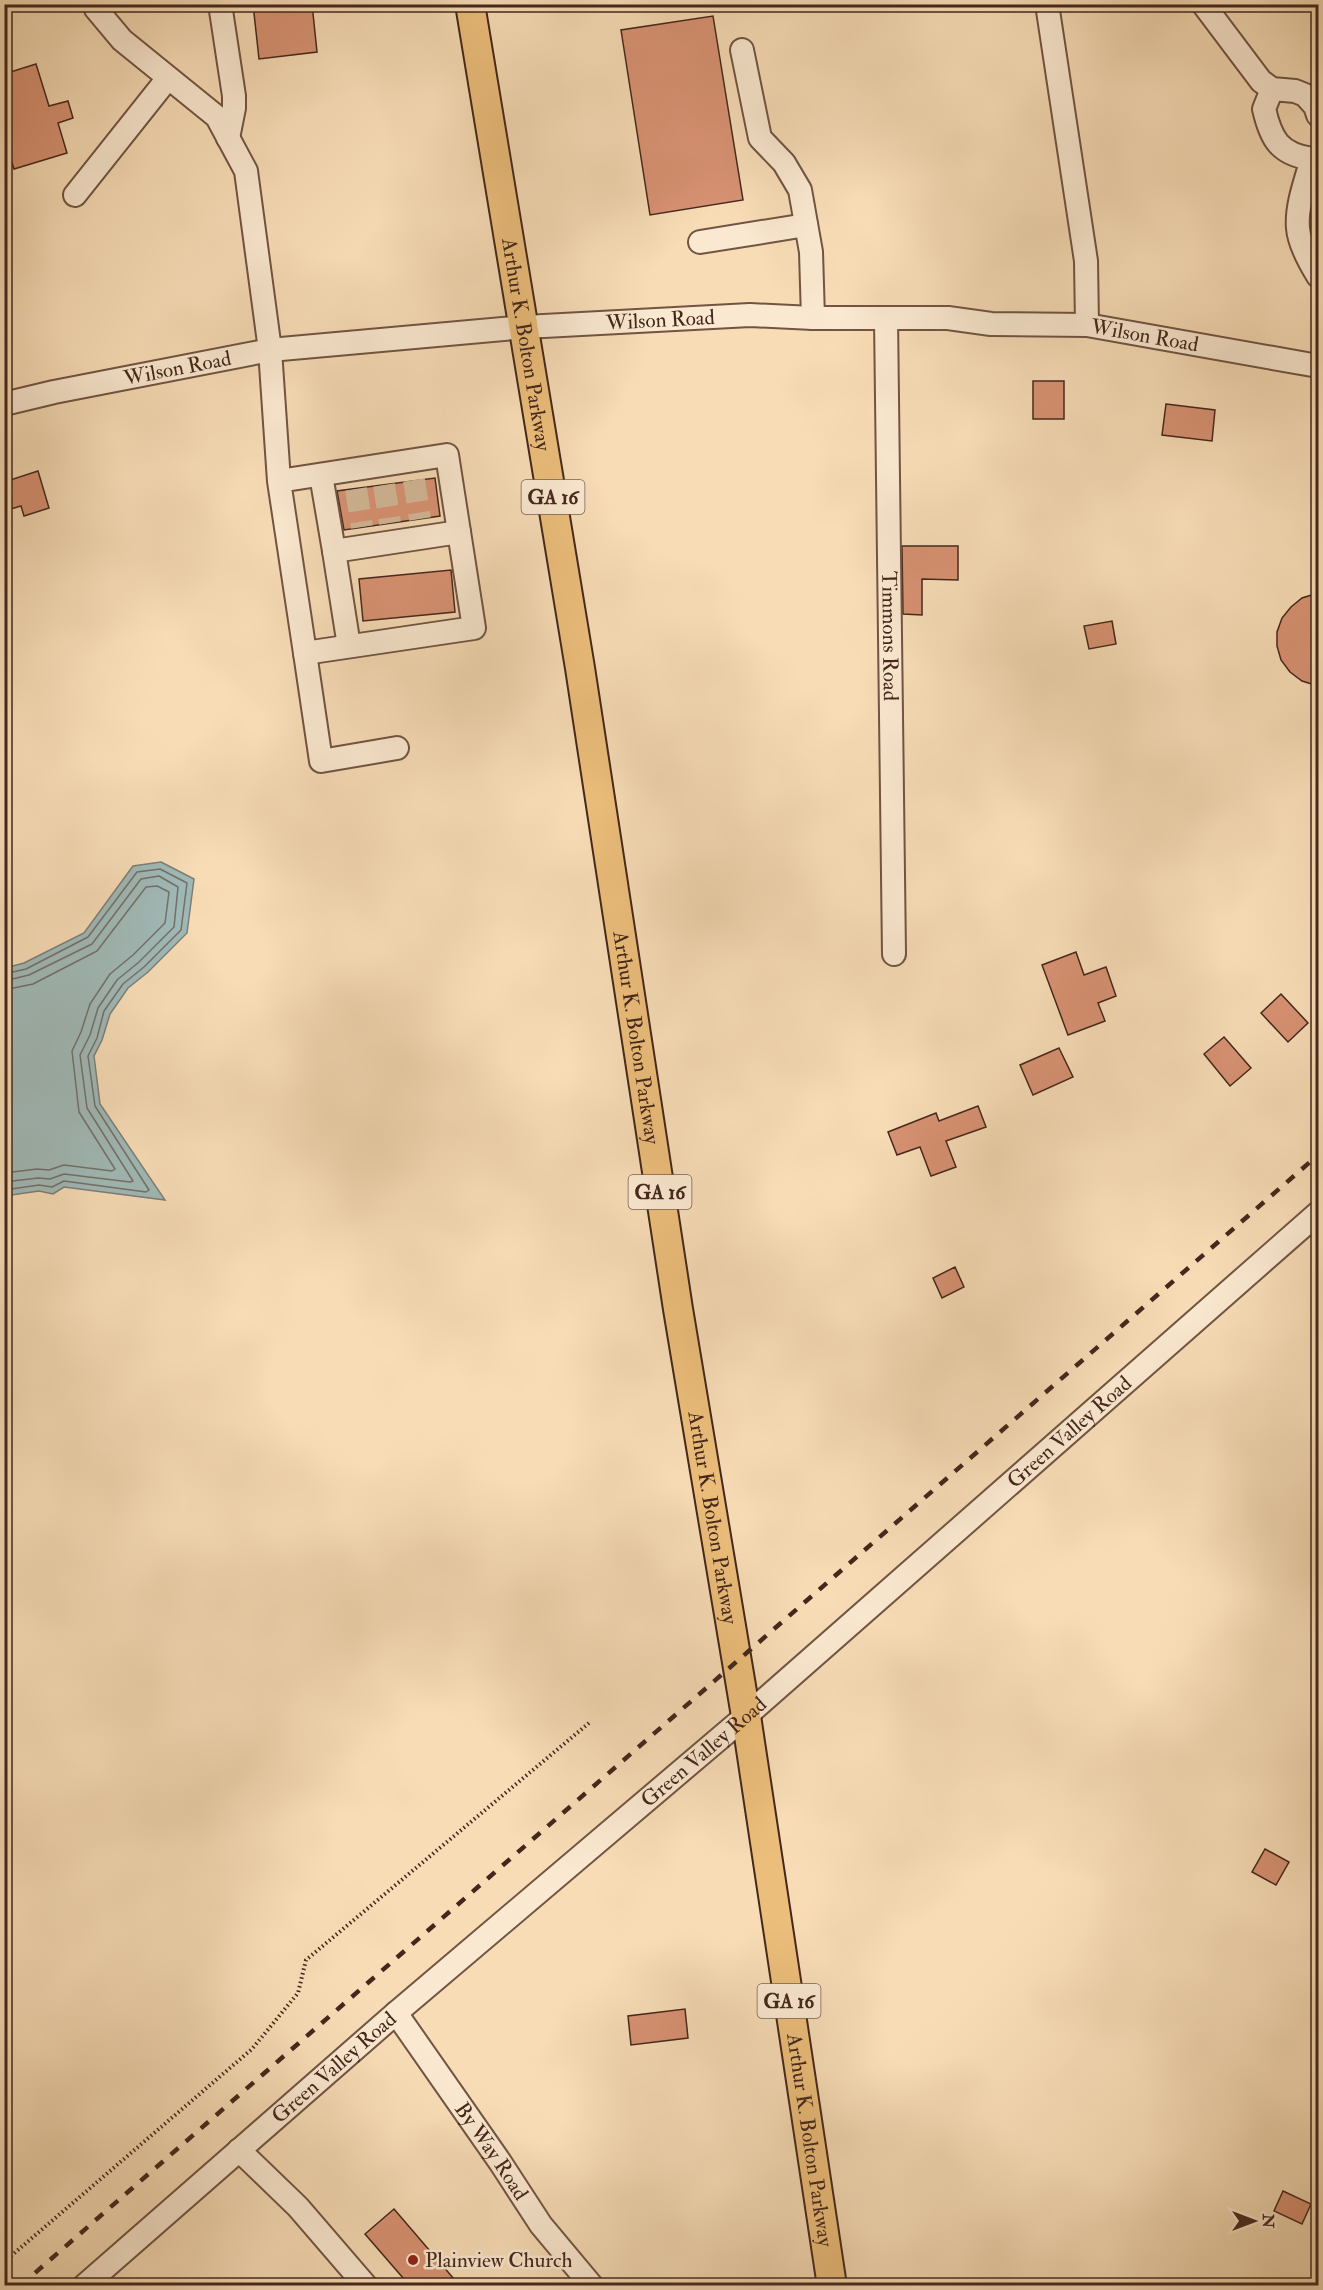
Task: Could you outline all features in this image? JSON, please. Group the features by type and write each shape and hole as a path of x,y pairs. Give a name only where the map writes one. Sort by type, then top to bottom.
{"main road":[{"name":"Arthur K. Bolton Parkway","path":"470,4 582,680 678,1309 746,1716 832,2286"}],"street":[{"path":"95,4 96,9 122,40 216,117 246,171 270,350 279,481 321,761 397,748"},
{"path":"220,4 234,96 228,138"},
{"path":"1047,4 1086,261 1087,325"},
{"path":"1203,4 1261,81 1272,89 1295,91 1305,95 1315,106 1318,115"},
{"path":"742,50 760,138 784,163 800,190 811,252 813,318"},
{"path":"75,195 168,78"},
{"path":"1272,89 1264,109 1274,139 1285,151 1299,157 1316,156 1301,202 1298,229 1318,276"},
{"path":"700,242 806,225"},
{"name":"Wilson Road","path":"4,404 54,392 270,350 525,327 750,315 813,318 948,318 991,324 1087,325 1318,366"},
{"name":"Timmons Road","path":"886,318 894,954"},
{"path":"279,481 321,475 354,479 383,475 412,470 447,455 474,628 305,653"},
{"path":"321,475 349,646"},
{"path":"334,551 364,537 422,528 459,532"},
{"name":"Green Valley Road","path":"84,2286 396,2013 746,1716 1317,1216"},
{"name":"By Way Road","path":"396,2013 541,2225 592,2286"},
{"path":"239,2150 298,2207 366,2286"}],"path":[{"path":"4,2262 252,2049 298,1993 306,1960 589,1723"}],"water":[{"path":"161,862 194,879 187,933 148,972 128,988 110,1014 94,1056 100,1104 165,1200 64,1187 53,1194 39,1191 5,1196 5,968 24,963 84,933 133,866"}],"building":[{"path":"253,4 312,4 317,52 259,59"},
{"path":"713,16 743,200 650,215 621,30"},
{"path":"36,64 49,106 68,101 73,118 58,123 67,153 14,169 4,137 4,74"},
{"path":"1033,381 1064,381 1064,419 1033,419"},
{"path":"1166,404 1215,410 1212,441 1162,435"},
{"path":"38,471 49,508 24,516 21,506 4,511 4,482"},
{"path":"435,478 440,516 344,530 337,491"},
{"path":"902,546 958,546 958,580 922,579 922,615 903,614"},
{"path":"451,570 455,612 363,621 359,579"},
{"path":"1318,593 1318,686 1302,681 1290,672 1281,660 1277,646 1277,632 1282,618 1291,607 1302,598"},
{"path":"1112,621 1116,644 1089,649 1084,626"},
{"path":"1076,952 1084,975 1106,967 1116,996 1098,1003 1105,1021 1068,1035 1042,965"},
{"path":"1281,994 1308,1023 1288,1042 1261,1013"},
{"path":"1224,1037 1251,1068 1230,1086 1204,1054"},
{"path":"1059,1048 1073,1077 1033,1095 1020,1065"},
{"path":"978,1106 986,1127 946,1141 956,1167 931,1176 920,1147 897,1155 888,1132 936,1113 939,1121"},
{"path":"955,1267 964,1287 942,1298 933,1278"},
{"path":"1265,1849 1289,1862 1276,1885 1252,1872"},
{"path":"685,2009 688,2038 631,2045 628,2016"},
{"path":"1283,2191 1311,2204 1302,2224 1274,2211"},
{"name":"Plainview Church","path":"394,2209 460,2286 410,2286 365,2234"}],"tunnel":[{"path":"414,480 420,519"},
{"path":"384,485 390,523"},
{"path":"356,489 362,527"}],"railway":[{"path":"20,2286 1318,1155"}],"place":[{"name":"Plainview Church","path":"413,2260"}]}
